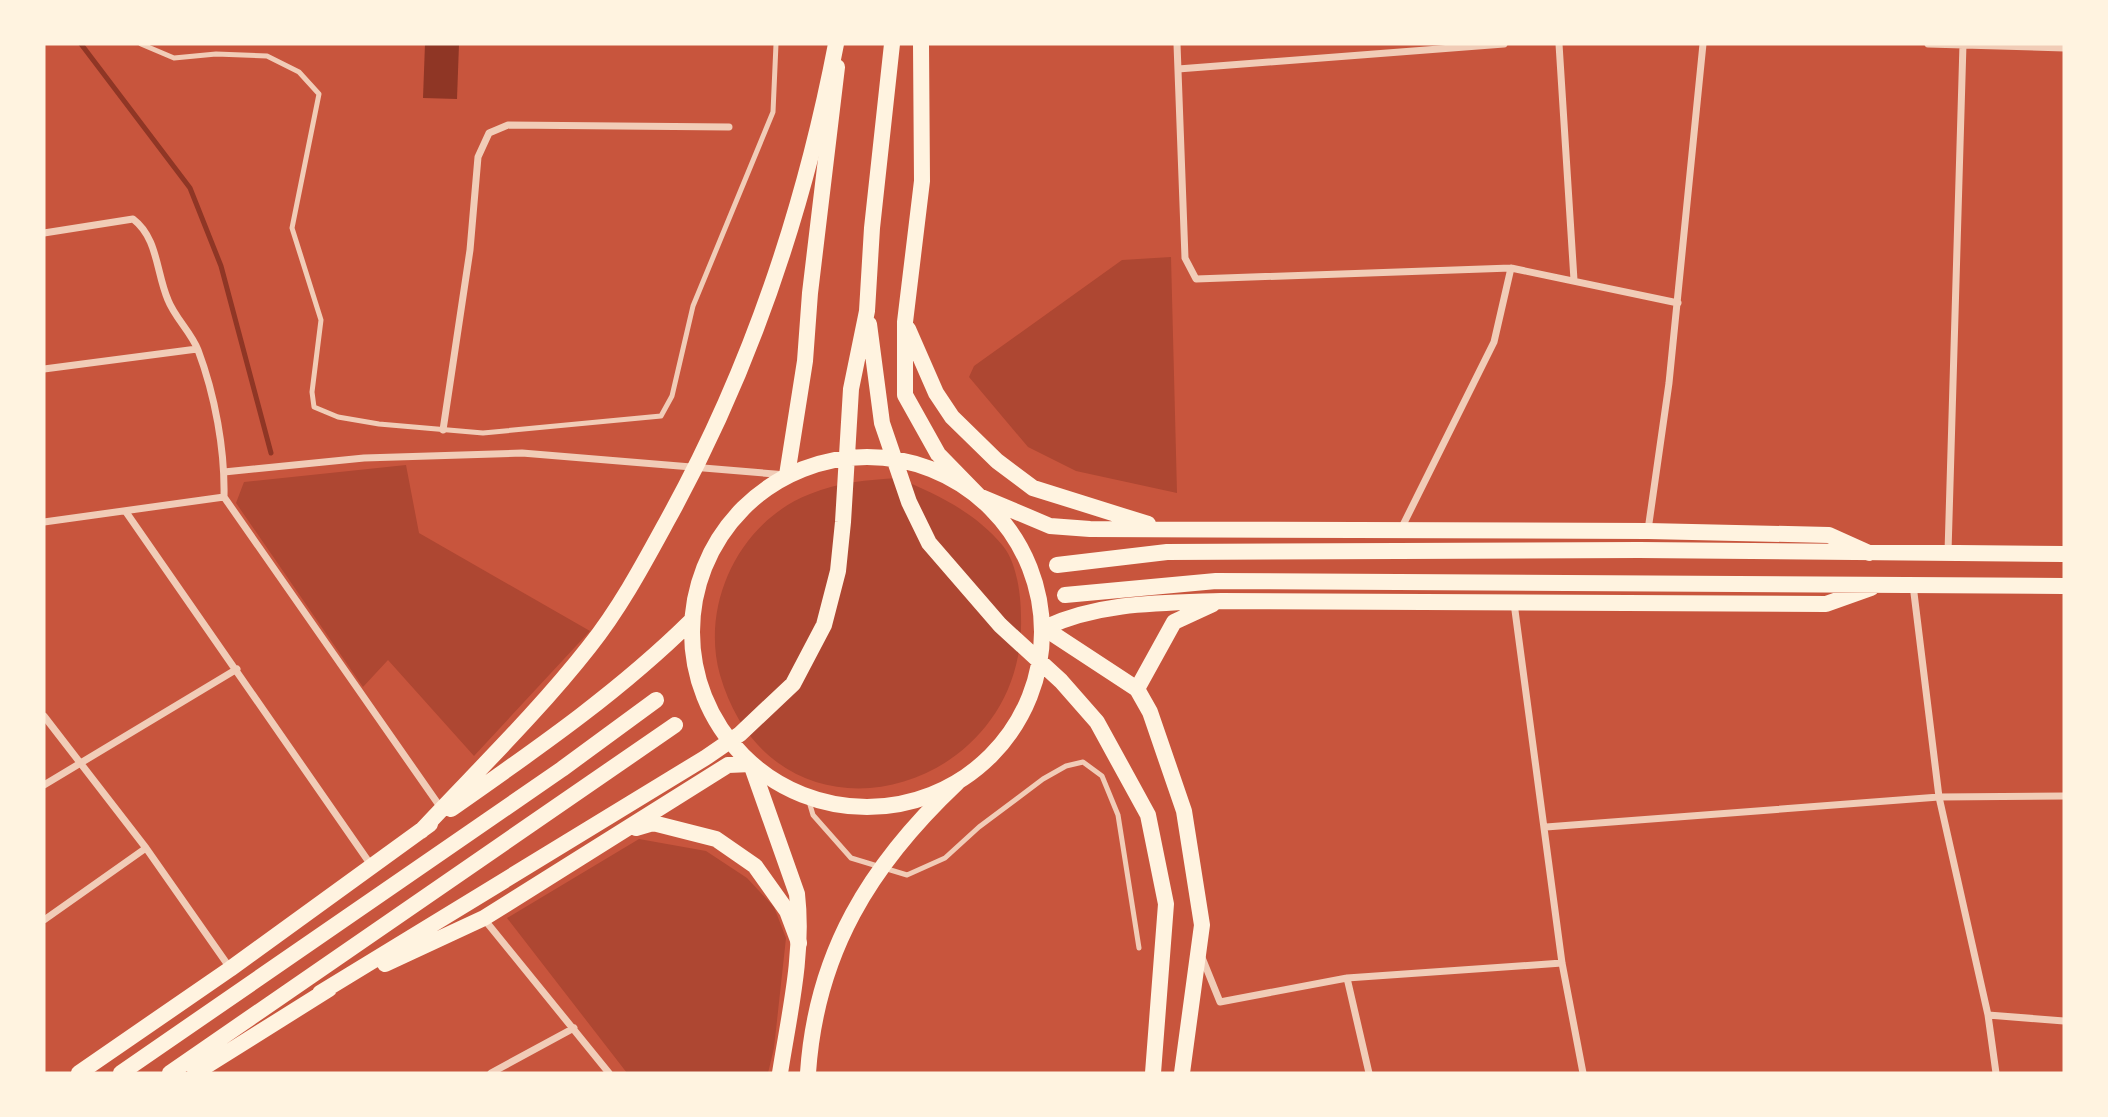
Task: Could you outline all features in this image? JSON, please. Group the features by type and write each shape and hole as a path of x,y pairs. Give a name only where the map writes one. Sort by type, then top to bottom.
{"main road":[{"path":"421,831 588,648 629,590 697,468 719,420 780,261 821,123 838,44"},
{"path":"787,475 805,361 838,44"},
{"path":"195,1073 320,993 705,758 740,734 793,684 824,625 838,571 851,388 867,311 872,228 892,44"},
{"path":"808,1073 818,995 842,939 879,867 957,783 986,761 1011,733 1030,701 1040,665 1044,628 1035,579 1013,533 938,454 905,395 905,322 922,181 921,44"},
{"path":"867,311 882,423 909,502 929,543 1000,625 1061,681 1097,722 1148,815 1166,904 1153,1073"},
{"path":"905,322 936,393 952,417 997,461 1033,488 1164,529"},
{"path":"957,783 922,799 884,807 845,806 808,798 778,784 751,764 716,724 696,674 691,621 705,562 738,512 787,475 835,459 886,457 936,470 979,496 1050,526 1090,529 1648,531 1829,535 1869,552"},
{"path":"1057,565 1167,552 2064,554"},
{"path":"1065,595 1216,581 2064,586"},
{"path":"1044,628 1071,616 1124,605 1221,601 1826,604 1883,584"},
{"path":"1137,689 1174,622 1221,601"},
{"path":"79,1073 230,969 569,727 646,666 691,621"},
{"path":"1044,628 1137,689 1150,712 1184,811 1202,925 1182,1073"},
{"path":"121,1073 562,769 656,700"},
{"path":"170,1073 675,725"},
{"path":"320,993 484,918 728,765 751,764"},
{"path":"751,764 797,894 799,943 780,1073"},
{"path":"623,831 653,823 716,839 755,866 787,911 799,943"}],"street":[{"path":"1177,44 1185,258 1196,279 1511,268 1678,303"},
{"path":"1349,44 1349,54"},
{"path":"1178,69 1504,44"},
{"path":"1559,44 1574,280"},
{"path":"1648,531 1678,303 1703,44"},
{"path":"1927,44 2064,48"},
{"path":"1948,552 1963,44"},
{"path":"443,430 470,250 478,157 489,133 508,125 729,127"},
{"path":"44,233 133,219 147,230 168,301 197,348 211,395 224,472 224,497 442,809"},
{"path":"1401,530 1494,342 1511,268"},
{"path":"44,369 197,348"},
{"path":"224,472 364,458 522,453 787,475"},
{"path":"44,522 224,497"},
{"path":"127,512 371,866"},
{"path":"1913,584 1939,797 1987,1016 1996,1073"},
{"path":"1514,602 1562,963 1583,1073"},
{"path":"44,785 237,669"},
{"path":"44,716 146,848 230,969"},
{"path":"1546,827 1939,797 2064,796"},
{"path":"44,920 146,848"},
{"path":"484,918 609,1073"},
{"path":"1199,948 1220,1002 1347,978 1562,963"},
{"path":"1347,978 1369,1073"},
{"path":"1987,1016 2064,1021"},
{"path":"491,1073 573,1028"}],"lane":[{"path":"141,44 174,58 216,54 267,56 299,72 319,94 292,228 321,320 312,392 314,407 348,419 483,433 661,416 672,396 693,306 773,112 776,44"},
{"path":"808,798 813,815 851,858 907,875 945,858 979,827 1043,779 1066,766 1083,762 1101,776 1118,815 1139,948"}],"shaded area":[{"path":"425,44 459,44 457,99 423,98"},
{"path":"1171,257 1177,493 1076,471 1028,447 969,377 974,366 1122,260"},
{"path":"406,465 419,533 590,631 474,756 388,660 363,687 236,503 244,482"},
{"path":"898,478 968,514 992,534 1008,553 1017,580 1021,609 1012,679 984,728 943,764 893,784 841,787 791,771 749,734 720,675 715,648 716,621 721,594 731,568 745,544 785,507 810,494 842,484"},
{"path":"639,839 706,851 747,878 774,907 786,938 774,1048 768,1073 627,1073 507,918"}],"waterway":[{"path":"81,44 190,188 221,266 271,453"}]}
